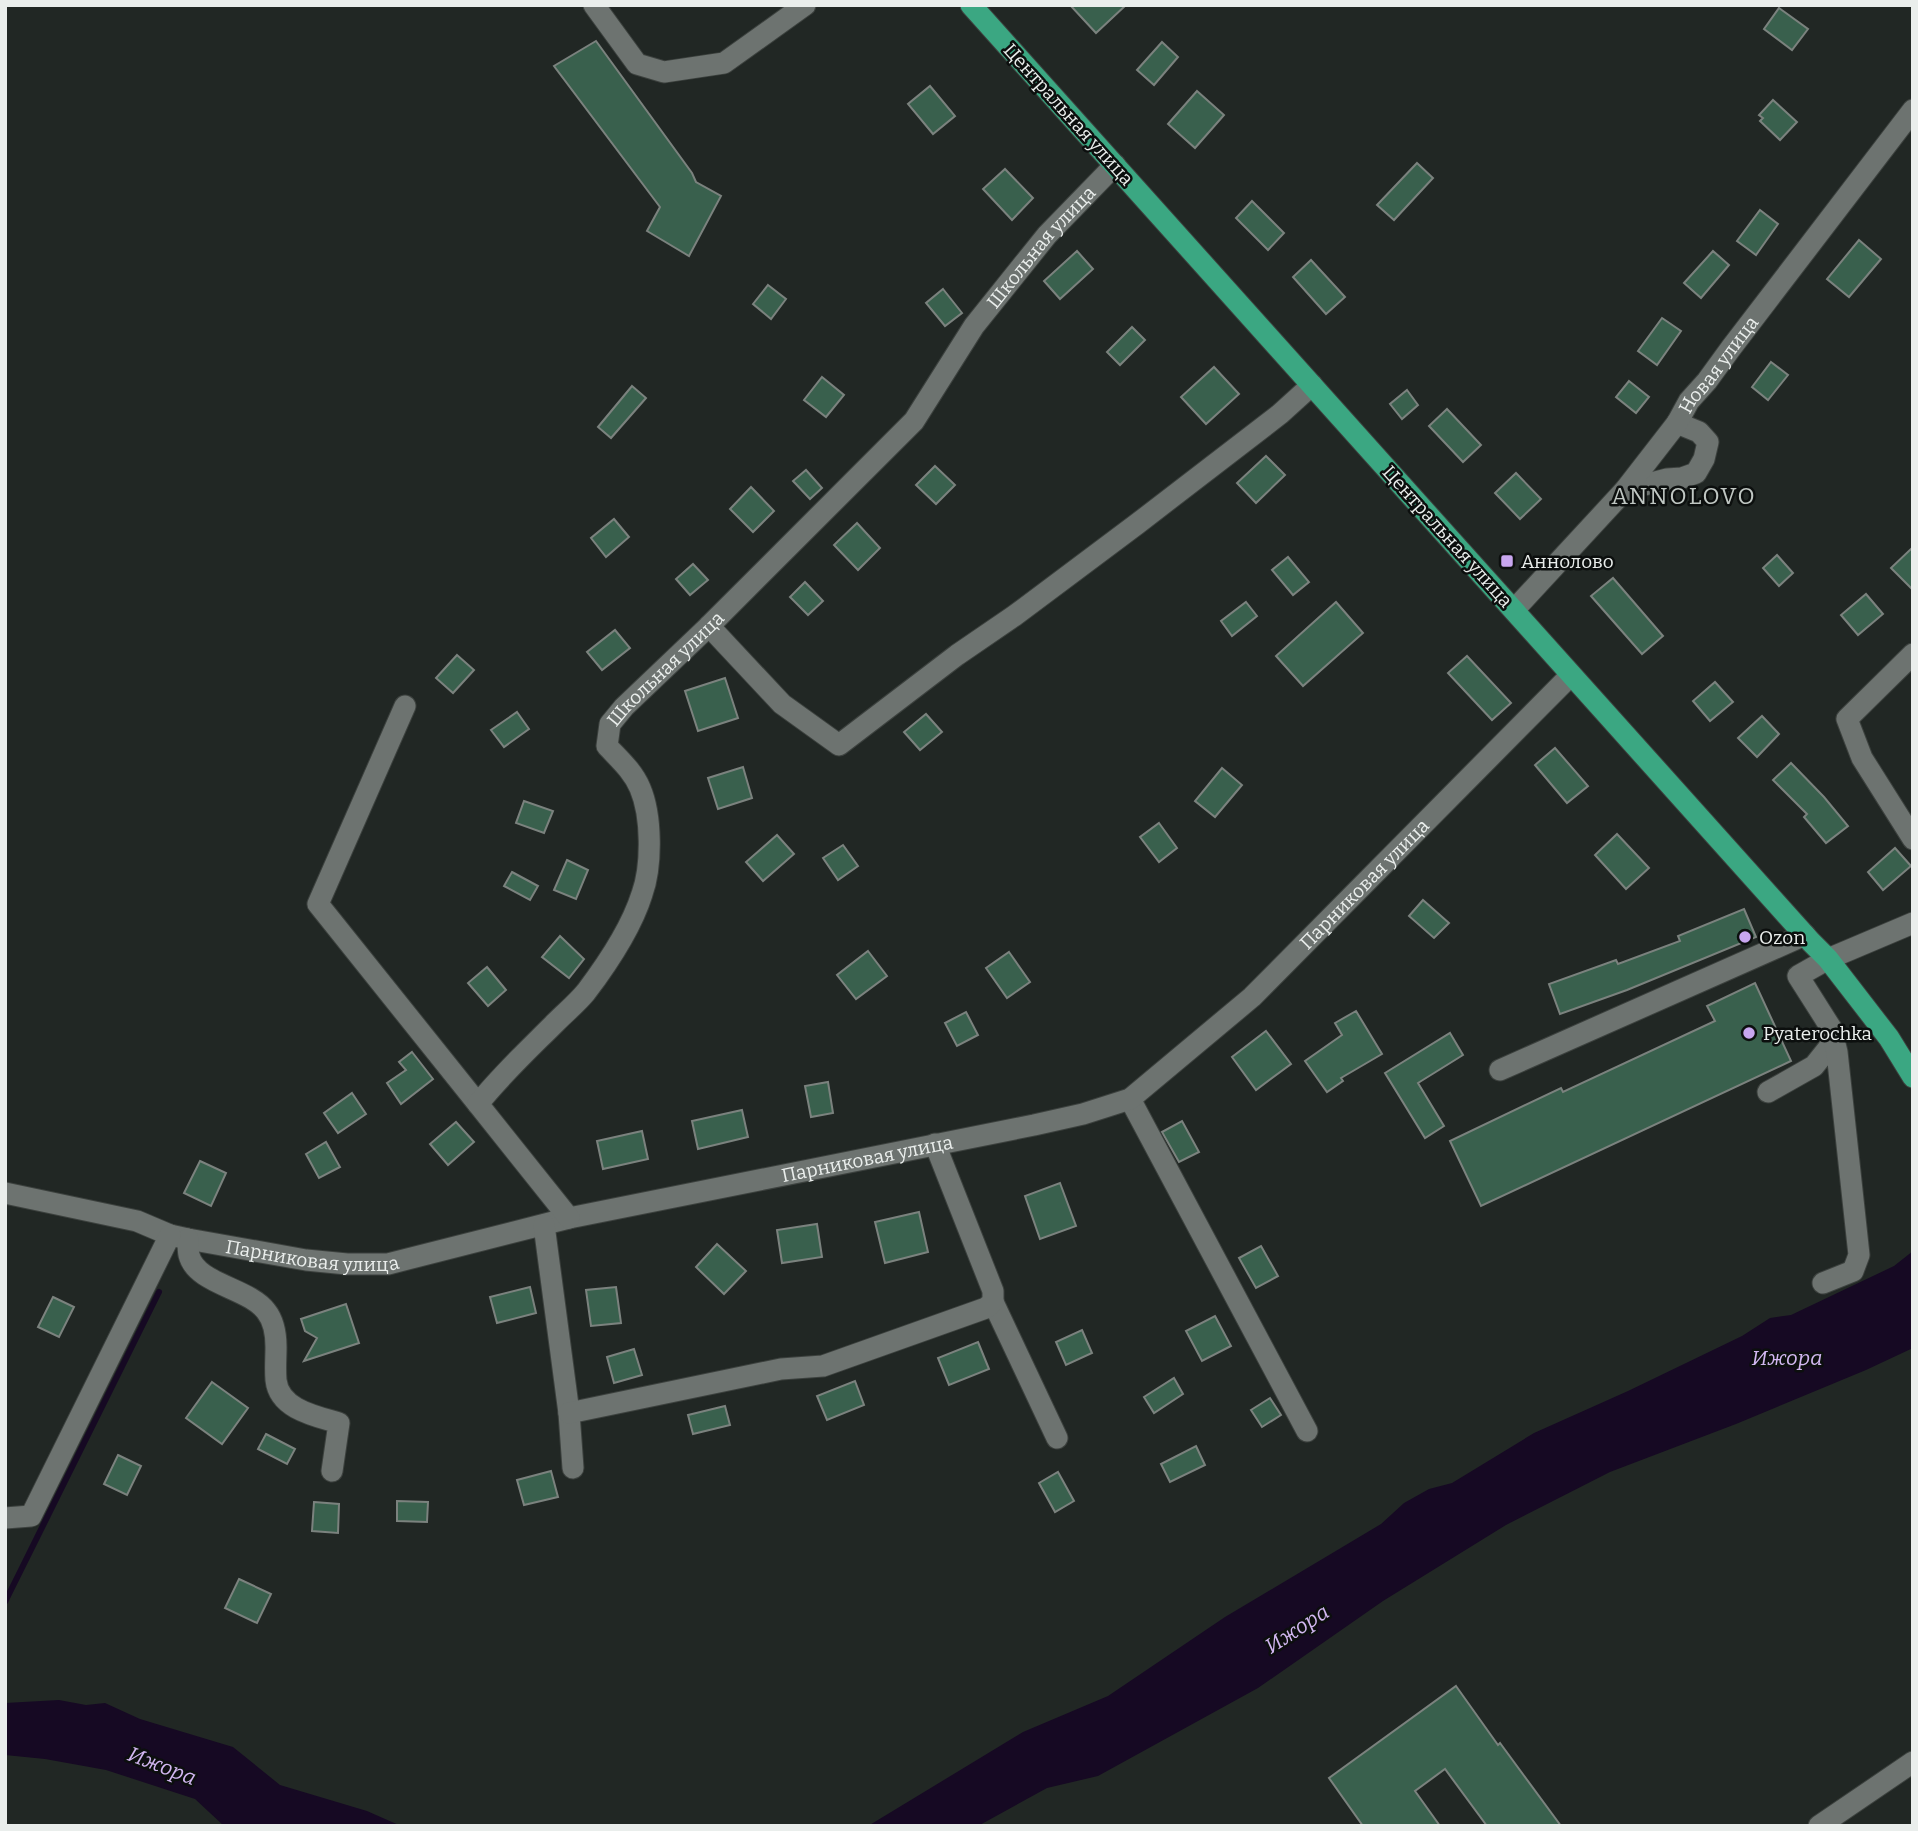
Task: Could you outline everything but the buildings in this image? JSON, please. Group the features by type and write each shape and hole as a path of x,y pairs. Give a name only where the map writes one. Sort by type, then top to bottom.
{"main road":[{"name":"Центральная улица","path":"971,5 1828,959 1889,1038 1913,1077"}],"street":[{"path":"594,5 637,64 664,72 724,63 805,5"},
{"name":"Новая улица","path":"1514,610 1625,490 1677,423 1689,401 1913,110"},
{"name":"Школьная улица","path":"478,1104 495,1083 585,993 614,950 643,893 648,862 649,832 646,809 640,788 627,767 607,746 610,724 624,707 914,421 974,326 1046,236 1115,165"},
{"path":"709,626 782,704 839,745 1137,524 1280,414 1312,385"},
{"path":"1625,490 1696,473 1704,459 1708,442 1699,432 1677,423"},
{"path":"1913,654 1847,719 1862,758 1913,839"},
{"name":"Парниковая улица","path":"5,1193 137,1221 179,1237 306,1260 388,1264 569,1218 1083,1114 1130,1099 1252,997 1571,675"},
{"path":"405,706 318,904 569,1218"},
{"path":"1823,1283 1853,1271 1859,1255 1837,1052 1831,1028 1798,976 1828,959 1913,923"},
{"path":"1500,1070 1805,935"},
{"path":"1768,1092 1814,1066 1834,1041"},
{"path":"1130,1099 1307,1431"},
{"path":"935,1144 993,1291 993,1302 1057,1438"},
{"path":"544,1225 569,1413 573,1468"},
{"path":"179,1237 200,1272 243,1294 265,1309 276,1338 276,1380 280,1393 298,1409 339,1423 332,1471"},
{"path":"5,1518 31,1516 179,1237"},
{"path":"569,1413 767,1371 823,1366 986,1308 993,1302"},
{"path":"1819,1826 1913,1762"}],"water":[{"name":"Ижора","path":"1913,1251 1913,1348 1736,1424 1610,1472 1506,1525 1383,1601 1258,1688 1098,1776 1047,1788 978,1826 868,1826 1023,1732 1108,1696 1225,1617 1381,1524 1404,1503 1429,1489 1452,1483 1534,1433 1742,1336 1770,1318 1791,1315 1894,1266"},
{"name":"Ижора","path":"59,1700 86,1705 105,1703 140,1719 233,1747 280,1785 367,1811 401,1826 224,1826 195,1799 106,1770 5,1755 5,1703"}],"waterway":[{"path":"5,1602 159,1292"}],"place":[{"name":"Аннолово","path":"1507,561"},
{"name":"Ozon","path":"1745,937"},
{"name":"Pyaterochka","path":"1749,1033"}],"district":[{"name":"ANNOLOVO","path":"1684,496"}]}
